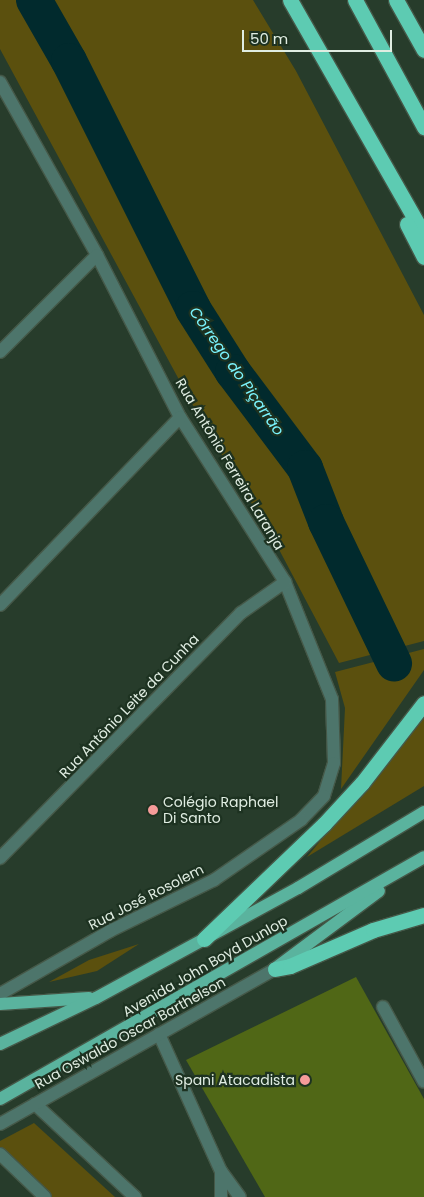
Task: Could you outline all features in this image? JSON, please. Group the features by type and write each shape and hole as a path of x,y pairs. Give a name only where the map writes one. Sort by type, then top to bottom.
{"highway":[{"path":"290,0 424,235"},
{"path":"355,0 424,127"},
{"path":"396,0 424,50"},
{"path":"391,180 405,221 424,257"},
{"path":"204,939 324,824 362,782 424,703"},
{"path":"274,969 290,966 373,930 424,915"}],"main road":[{"name":"Avenida John Boyd Dunlop","path":"0,1044 96,998 204,939 424,812"},
{"name":"Avenida John Boyd Dunlop","path":"0,1099 407,869 424,857"},
{"path":"274,969 346,918 407,869"},
{"path":"0,1004 96,998"}],"street":[{"name":"Rua Antônio Ferreira Laranja","path":"2,90 97,254 180,417 285,582 332,698 334,763 324,796 302,820"},
{"path":"0,352 97,254"},
{"path":"0,605 180,417"},
{"name":"Rua Antônio Leite da Cunha","path":"0,858 241,613 285,582"},
{"name":"Rua José Rosolem","path":"0,994 110,931 214,880 302,820"},
{"name":"Rua Oswaldo Oscar Barthelson","path":"0,1124 274,969"},
{"path":"383,1007 424,1082"},
{"path":"159,1034 221,1171 240,1197"},
{"path":"36,1104 135,1197"},
{"path":"0,1154 45,1197"},
{"path":"221,1171 221,1197"}],"shaded area":[{"path":"0,0 253,0 296,71 424,315 424,641 339,663 274,540 203,424 0,49"},
{"path":"424,649 424,670 341,789 345,708 335,672"},
{"path":"424,714 424,786 307,857"},
{"path":"139,944 97,971 49,982 89,960"},
{"path":"34,1123 115,1197 52,1197 0,1147 0,1141"}],"building":[{"name":"Spani Atacadista","path":"356,977 424,1099 424,1197 265,1197 186,1060"}],"waterway":[{"name":"Córrego do Piçarrão","path":"34,0 69,61 193,309 233,372 305,468 326,522 394,663"}],"place":[{"name":"Colégio Raphael Di Santo","path":"153,810"},
{"name":"Spani Atacadista","path":"305,1080"}]}
